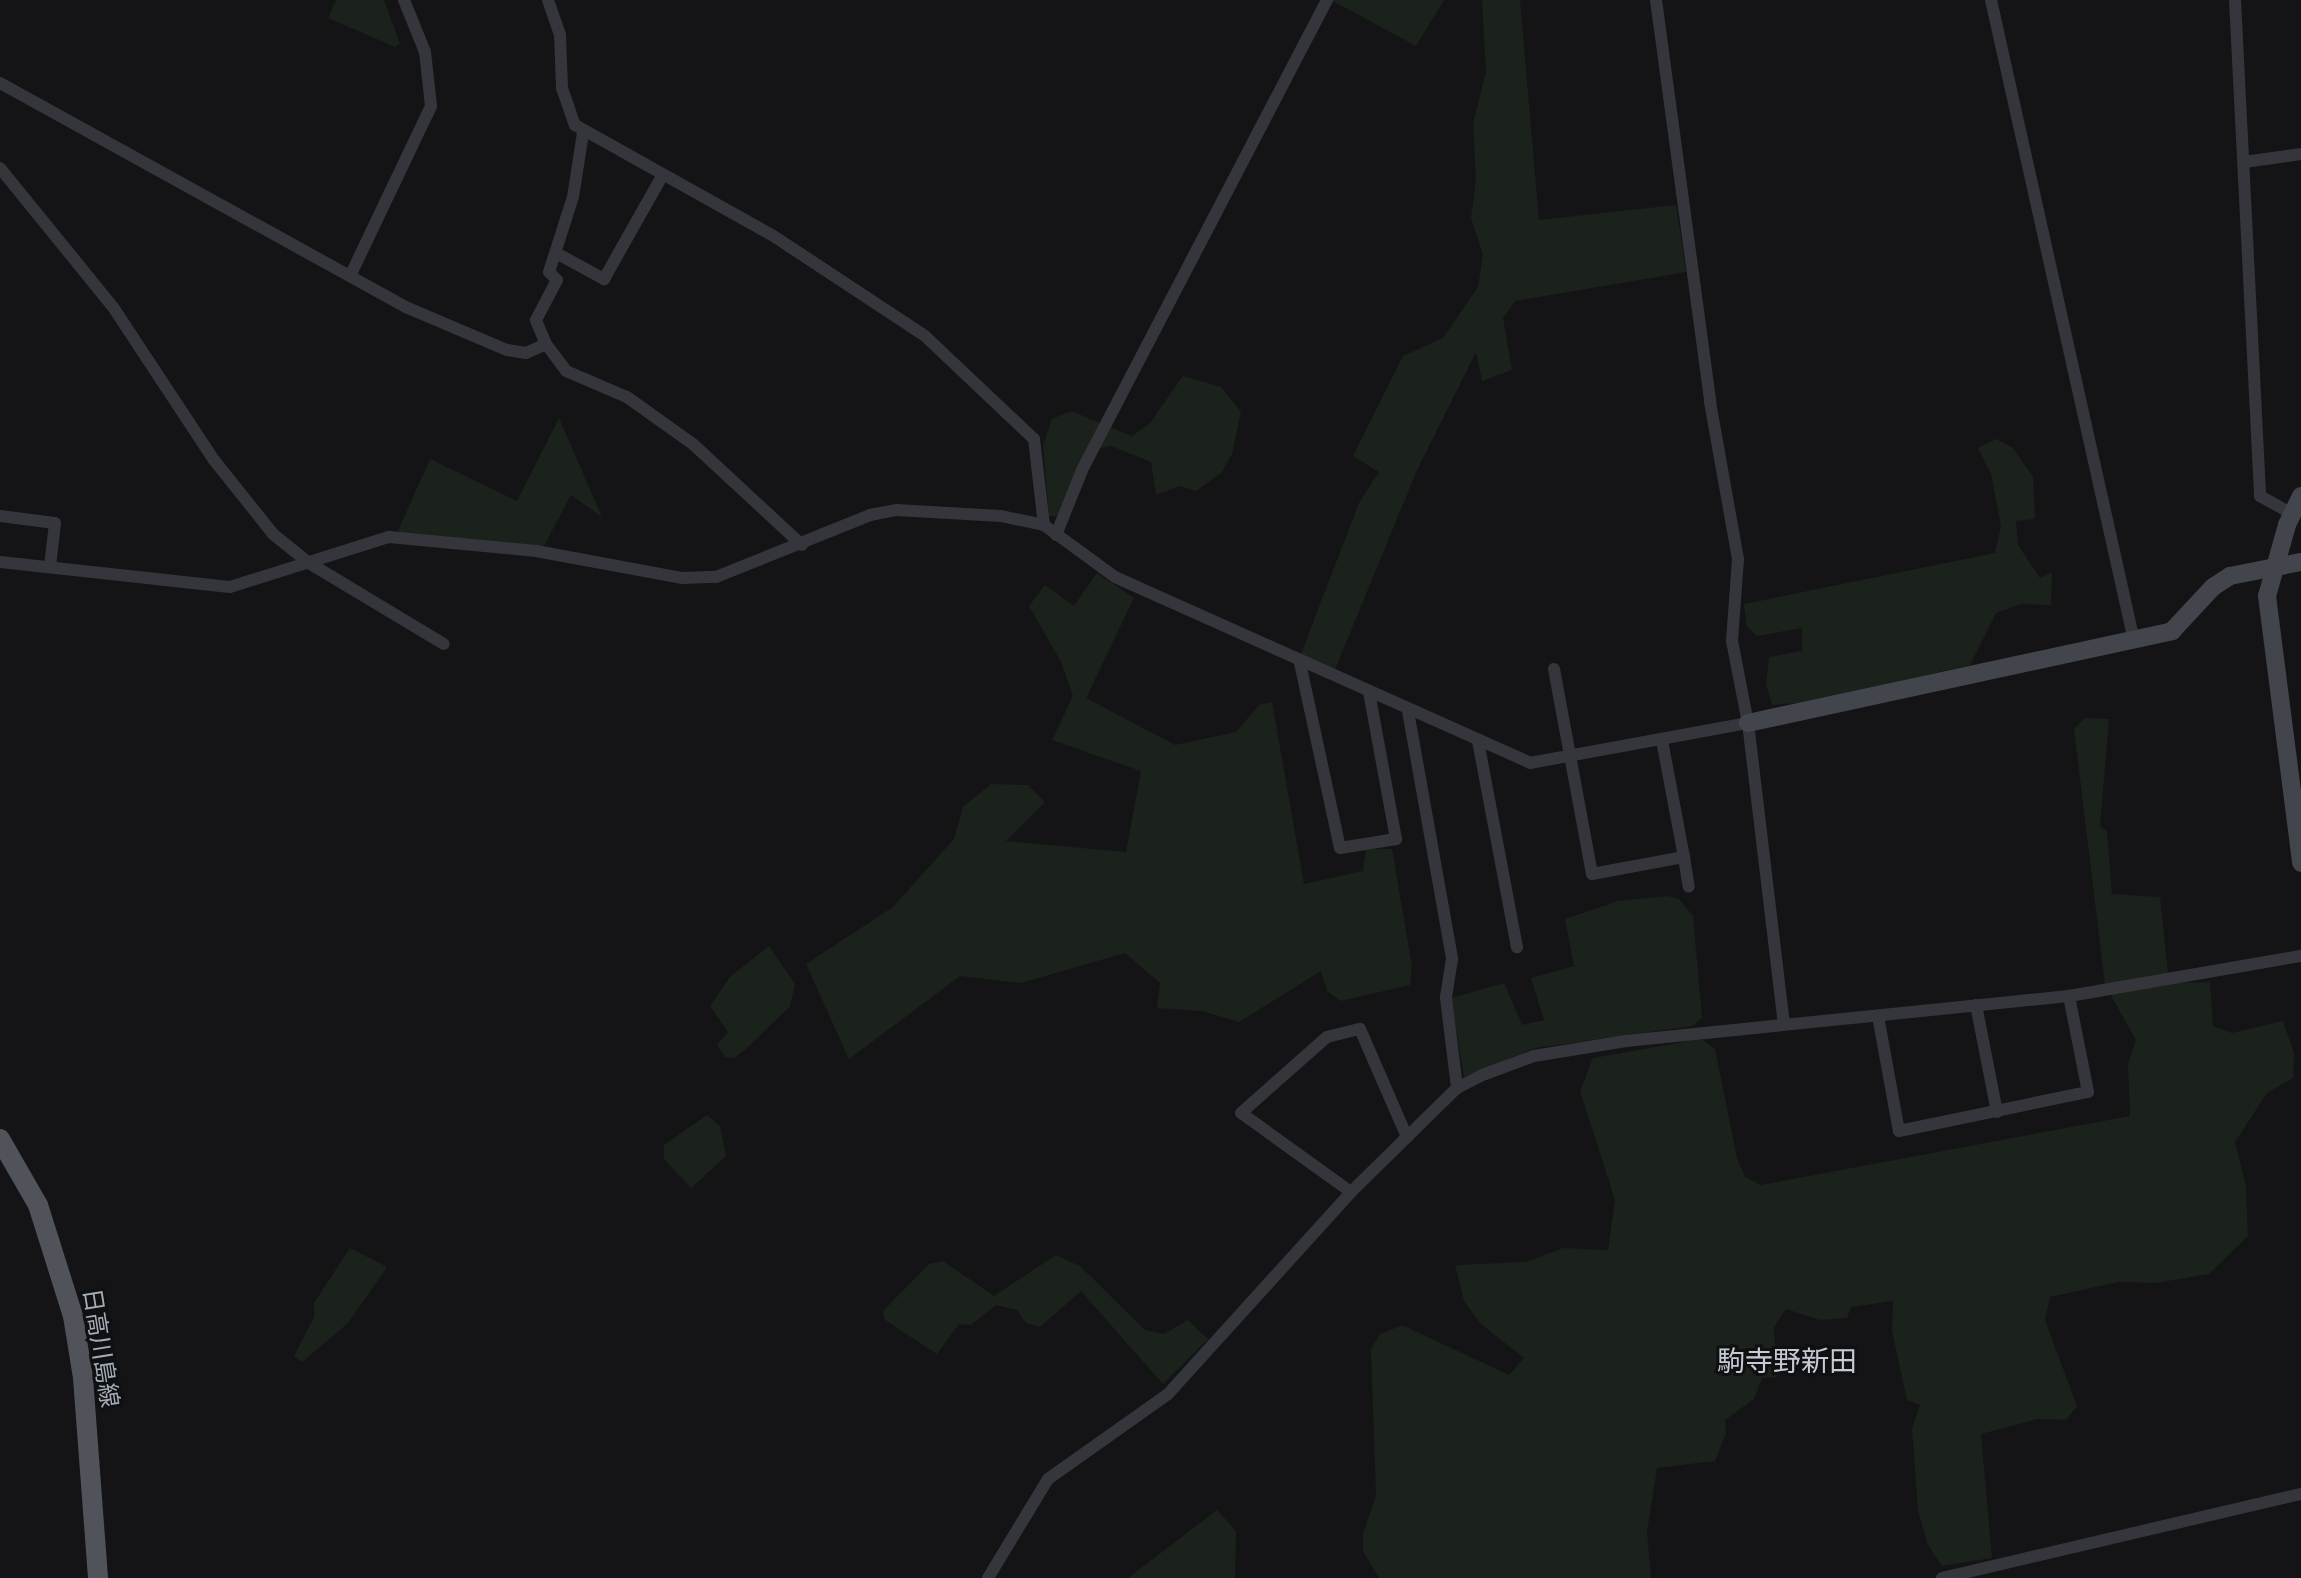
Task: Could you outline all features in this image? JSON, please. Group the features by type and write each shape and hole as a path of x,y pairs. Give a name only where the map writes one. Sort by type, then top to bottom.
{"main road":[{"name":"日高川島線","path":"0,1139 38,1205 73,1316 83,1378 98,1578"}],"street":[{"path":"351,274 431,106 425,52 404,0"},
{"path":"548,0 560,35 562,88 569,113 583,133 772,235 949,357 972,386 1034,439 1044,525"},
{"path":"1656,0 1710,402 1738,559 1732,641 1748,723 1784,1023"},
{"path":"1991,0 2134,641"},
{"path":"2235,0 2260,496 2289,519 2301,555"},
{"path":"1056,535 1083,468 1324,1"},
{"path":"0,83 408,308 507,350 526,353 546,344"},
{"path":"583,133 573,197 549,272 557,280 536,320 546,344 566,371 627,397 694,445 802,545"},
{"path":"2244,162 2301,154"},
{"path":"0,168 113,307 258,515 309,563 444,644"},
{"path":"556,253 604,279 662,176"},
{"path":"2301,496 2289,519 2272,569 2269,630 2301,863"},
{"path":"0,562 207,588 230,587 389,537 536,551 682,578 716,577 802,545 870,515 896,510 1001,516 1044,525 1115,577 1300,663 1530,763 1662,741 2134,641 2172,631 2213,587 2230,576 2301,562"},
{"path":"0,516 55,523 50,567"},
{"path":"1300,663 1340,848 1396,839 1369,692"},
{"path":"1554,669 1568,759 1592,874 1684,857"},
{"path":"1408,711 1452,959 1446,998 1457,1088"},
{"path":"1478,741 1517,947"},
{"path":"1662,741 1689,887"},
{"path":"988,1578 1048,1479 1168,1394 1351,1192 1457,1088 1534,1056 1784,1023 2069,996 2301,956"},
{"path":"1878,1016 1899,1131 2088,1092 2069,996"},
{"path":"1976,1005 1997,1112"},
{"path":"1351,1192 1241,1113 1327,1037 1360,1029 1407,1137"},
{"path":"1942,1578 2301,1494"}],"shaded area":[{"path":"336,0 384,0 400,44 395,47 328,18"},
{"path":"1331,0 1444,0 1416,46"},
{"path":"1482,0 1520,0 1539,220 1676,205 1686,272 1515,301 1503,318 1512,370 1482,381 1476,352 1417,470 1334,672 1300,656 1359,503 1379,472 1353,456 1403,356 1443,338 1478,287 1483,255 1471,218 1476,178 1473,124 1486,72"},
{"path":"1183,376 1221,387 1241,412 1232,454 1221,473 1196,491 1179,486 1156,495 1151,462 1111,446 1085,451 1057,516 1049,516 1043,445 1052,419 1071,411 1132,436 1150,423"},
{"path":"559,418 602,517 571,495 544,546 397,533 430,459 517,501"},
{"path":"1996,439 2013,448 2033,477 2035,519 2016,521 2018,545 2040,578 2052,572 2051,605 2021,604 1996,613 1970,665 1807,702 1772,705 1766,684 1769,657 1802,651 1802,628 1757,636 1747,626 1744,604 1995,553 2001,526 1991,474 1978,448"},
{"path":"1097,573 1134,598 1086,698 1175,745 1236,732 1259,705 1272,702 1304,884 1363,871 1366,849 1392,849 1412,966 1410,985 1341,1001 1327,991 1321,971 1239,1022 1202,1011 1157,1008 1160,983 1125,953 1021,983 960,976 849,1059 806,964 893,907 954,839 963,807 991,784 1028,785 1045,802 1006,841 1126,852 1141,771 1052,740 1073,696 1061,662 1029,606 1045,585 1074,606"},
{"path":"2085,718 2109,719 2100,826 2107,831 2112,894 2160,897 2169,983 2210,982 2213,1026 2232,1033 2283,1021 2294,1053 2293,1078 2267,1093 2235,1142 2246,1186 2248,1236 2209,1274 2156,1283 2119,1282 2050,1297 2045,1320 2077,1406 2066,1420 2038,1419 1981,1434 1992,1558 1942,1566 1928,1545 1918,1511 1912,1429 1920,1405 1907,1400 1892,1331 1893,1301 1851,1307 1847,1318 1820,1320 1786,1309 1774,1327 1777,1377 1762,1378 1754,1399 1725,1420 1726,1433 1715,1461 1657,1468 1647,1532 1651,1578 1379,1578 1363,1551 1363,1533 1376,1496 1371,1350 1379,1335 1402,1325 1509,1375 1524,1358 1481,1324 1464,1301 1455,1265 1526,1262 1563,1248 1608,1250 1615,1200 1580,1091 1593,1058 1701,1039 1715,1049 1737,1158 1745,1177 1761,1185 2130,1116 2128,1064 2136,1040 2105,985 2074,729"},
{"path":"1668,896 1679,899 1693,916 1702,1018 1692,1026 1535,1048 1464,1077 1451,998 1504,983 1522,1025 1544,1020 1531,978 1574,966 1565,919 1618,901"},
{"path":"769,946 795,984 790,1006 747,1048 734,1058 725,1057 717,1045 728,1032 710,1006 730,977"},
{"path":"707,1115 720,1126 726,1156 691,1188 664,1159 664,1145"},
{"path":"350,1248 387,1267 348,1323 302,1362 294,1356 314,1317 314,1303"},
{"path":"1056,1255 1080,1266 1145,1330 1164,1334 1188,1320 1208,1339 1163,1384 1081,1291 1040,1327 1026,1323 1017,1310 996,1305 971,1325 959,1324 937,1354 885,1320 883,1311 929,1264 943,1261 994,1296"},
{"path":"1217,1510 1236,1531 1235,1578 1128,1578"}],"district":[{"name":"駒寺野新田","path":"1787,1362"}]}
